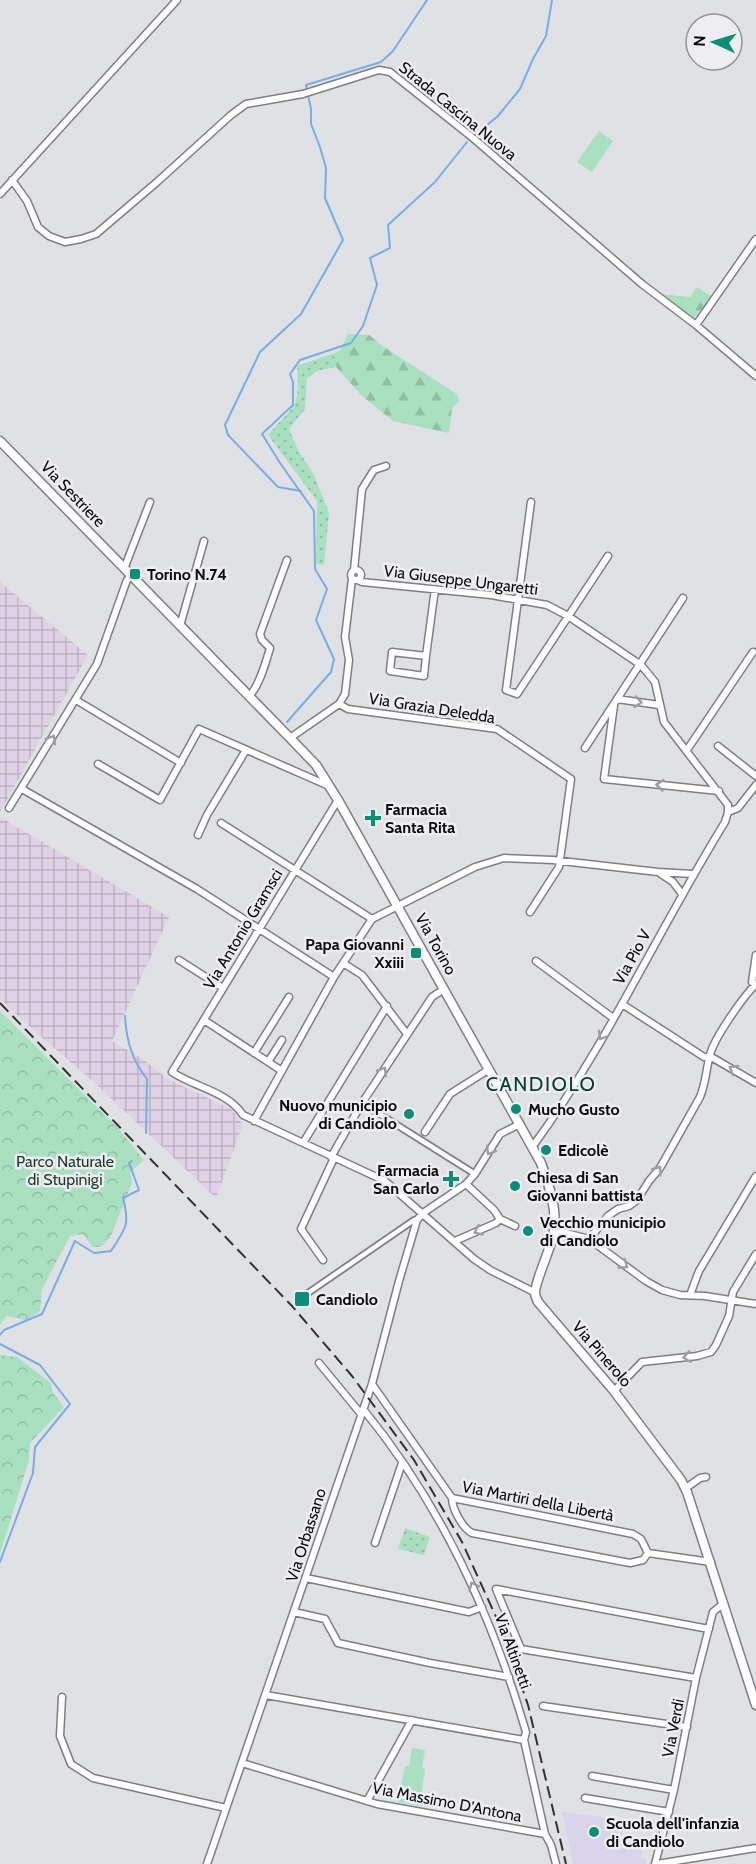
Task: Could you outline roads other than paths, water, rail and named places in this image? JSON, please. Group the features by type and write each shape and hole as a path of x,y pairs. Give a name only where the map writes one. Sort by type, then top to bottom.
{"main road":[{"name":"Via Sestriere","path":"0,441 127,573"},
{"name":"Via Torino","path":"127,573 316,765 533,1146 551,1193 555,1212 554,1230"},
{"path":"534,1292 549,1252 554,1230"},
{"name":"Via Pinerolo","path":"534,1292 538,1302 614,1391 686,1488 756,1705"}],"street":[{"path":"0,194 177,0"},
{"name":"Strada Cascina Nuova","path":"12,180 27,201 38,227 49,236 65,242 81,239 96,234 246,104 303,94 379,70 390,72 473,138 642,284 696,325 756,376"},
{"path":"696,325 756,239"},
{"name":"Via Giuseppe Ungaretti","path":"386,466 374,470 362,489 354,570 360,572 357,578 548,605 568,616 640,664 654,682 664,722 719,791 728,805 728,812"},
{"path":"9,808 101,656 150,502"},
{"path":"531,502 506,690 517,694 608,556"},
{"path":"180,626 204,541"},
{"path":"249,696 255,690 270,648 262,640 260,634 287,560"},
{"path":"290,738 339,704 345,694 349,666 345,637 357,578"},
{"path":"426,656 392,652 390,671 424,676 435,589"},
{"path":"585,748 683,598"},
{"path":"687,750 753,652"},
{"path":"76,700 181,763"},
{"path":"615,702 659,705"},
{"path":"615,702 604,779 719,791"},
{"name":"Via Grazia Deledda","path":"339,704 348,710 496,729 571,779 559,867 531,912"},
{"path":"99,764 160,800 200,729 329,787"},
{"path":"718,746 756,776"},
{"path":"198,835 207,814 246,750"},
{"name":"Via Pio V","path":"533,1146 553,1120 622,1004 693,874 725,822 728,812 738,808 756,785"},
{"path":"22,789 197,889 334,977"},
{"name":"Via Antonio Gramsci","path":"254,1121 243,1116 232,1101 182,1079 172,1072 338,800"},
{"path":"221,823 372,919"},
{"path":"534,1292 490,1270 385,1181 254,1121 334,977 372,919 487,862 515,858 561,860 693,874"},
{"path":"658,872 673,882 682,894"},
{"path":"589,1239 608,1215 633,1203 660,1168 700,1097 705,1084 709,1058 723,1030 756,985 752,982 756,955"},
{"path":"179,960 223,988"},
{"path":"536,961 613,1018"},
{"path":"344,963 362,975 407,1034"},
{"path":"323,1260 301,1229 333,1157 362,1103 407,1034 432,997 444,989"},
{"path":"254,1053 290,997"},
{"path":"622,1004 705,1057 713,1058 756,1083"},
{"path":"303,1143 387,1006"},
{"path":"204,1020 282,1071"},
{"path":"268,1062 282,1040"},
{"path":"421,1139 450,1094 488,1070"},
{"path":"362,1103 475,1174"},
{"name":"Via Orbassano","path":"207,1864 372,1384 417,1220 466,1184 501,1134 519,1124"},
{"path":"690,1295 699,1271 756,1176"},
{"path":"466,1184 494,1210 500,1219 515,1226"},
{"path":"455,1241 496,1223 500,1219"},
{"path":"308,1293 417,1220"},
{"path":"554,1230 589,1239 654,1285 680,1295 705,1296 756,1304"},
{"path":"614,1391 642,1362 697,1356 711,1352 729,1316 733,1292 756,1254"},
{"name":"Via Altinetti","path":"318,1363 362,1412 402,1463 439,1520 482,1607 509,1677 526,1732 524,1740 545,1834 551,1845 556,1864"},
{"name":"Via Martiri della Libertà","path":"372,1384 452,1498 633,1534 641,1539 648,1553"},
{"path":"375,1543 402,1463"},
{"path":"686,1488 700,1478 706,1477"},
{"path":"452,1498 452,1503 466,1529 472,1533 630,1563 644,1560 648,1553 711,1563"},
{"path":"306,1578 469,1612 482,1607"},
{"path":"696,1678 521,1649 496,1589 708,1629"},
{"name":"Via Verdi","path":"656,1864 708,1629 713,1612 724,1603"},
{"path":"294,1612 325,1619 338,1643 509,1677"},
{"path":"266,1695 524,1740"},
{"path":"62,1697 60,1736 71,1764 93,1778 226,1808"},
{"path":"543,1706 687,1727"},
{"path":"367,1801 412,1720"},
{"name":"Via Massimo D'Antona","path":"242,1764 377,1804 545,1834"},
{"path":"592,1776 674,1790"},
{"path":"585,1798 669,1812"},
{"path":"656,1864 756,1848"}],"waterway":[{"path":"301,491 278,487 228,435 225,425 260,352 301,314 343,240 325,198 326,168 311,124 311,109 306,85 381,62 393,51 427,0"},
{"path":"475,135 498,116 520,89 546,36 552,0"},
{"path":"287,722 331,672 334,659 316,620 327,589 315,569 314,511 262,434 293,405 293,382 290,374 300,360 351,343 363,326 377,285 370,258 390,248 388,225 435,182 467,142"},
{"path":"125,1016 131,1050 147,1079 146,1133"},
{"path":"0,1335 4,1330 42,1314 75,1241 94,1253 111,1251 125,1226 126,1214 123,1198 139,1190 129,1163 132,1161"},
{"path":"0,1344 40,1365 70,1404 35,1447 33,1473 0,1562"}],"railway":[{"path":"0,1003 292,1306 352,1376 414,1460 462,1542 502,1630 528,1705 566,1864"}],"place":[{"name":"Torino N.74","path":"135,574"},
{"name":"Farmacia Santa Rita","path":"373,818"},
{"name":"Papa Giovanni Xxiii","path":"416,953"},
{"name":"Mucho Gusto","path":"516,1109"},
{"name":"Nuovo municipio di Candiolo","path":"409,1114"},
{"name":"Edicolè","path":"546,1150"},
{"name":"Farmacia San Carlo","path":"451,1179"},
{"name":"Chiesa di San Giovanni battista","path":"515,1186"},
{"name":"Vecchio municipio di Candiolo","path":"528,1231"},
{"name":"Candiolo","path":"302,1299"},
{"name":"Scuola dell'infanzia di Candiolo","path":"594,1832"}],"district":[{"name":"CANDIOLO","path":"541,1084"}],"park label":[{"name":"Parco Naturale di Stupinigi","path":"65,1170"}]}
